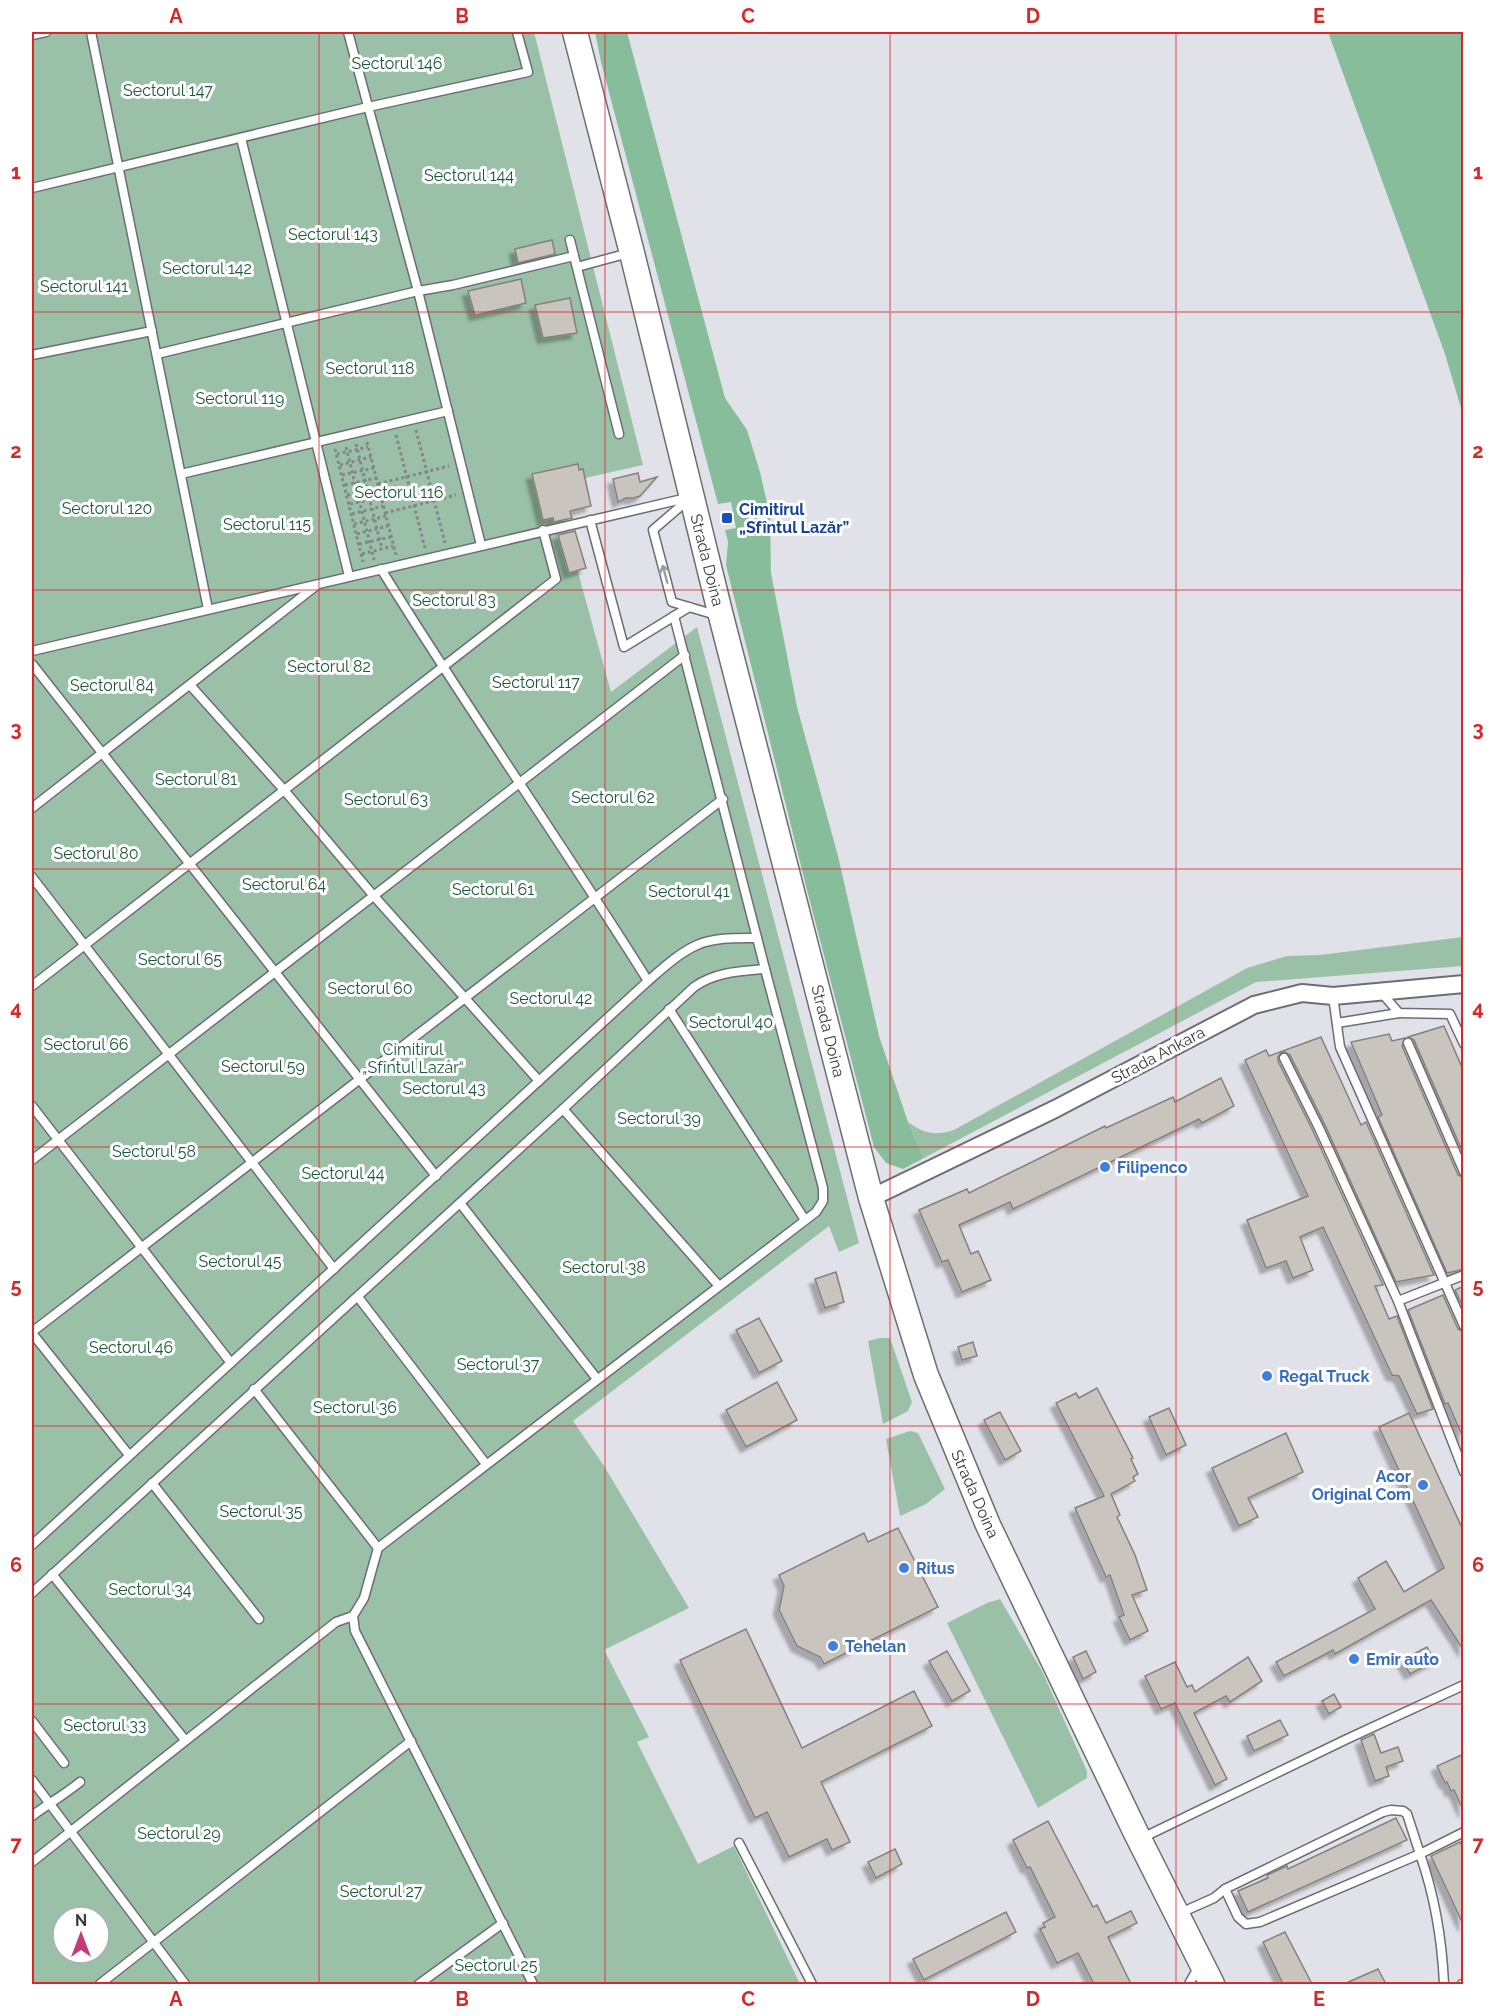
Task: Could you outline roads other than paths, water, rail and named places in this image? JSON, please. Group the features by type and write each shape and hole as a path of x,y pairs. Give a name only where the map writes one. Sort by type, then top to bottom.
{"main road":[{"name":"Strada Doina","path":"575,32 721,616 871,1198 926,1376 988,1525 1139,1840 1212,1984"}],"street":[{"name":"Strada Ankara","path":"871,1198 1055,1109 1254,1005 1302,993 1333,996 1464,984"}],"lane":[{"path":"32,35 46,32"},
{"path":"91,32 208,609"},
{"path":"348,32 481,545"},
{"path":"32,188 368,107 528,72 517,32"},
{"path":"241,138 349,576"},
{"path":"570,240 619,434"},
{"path":"577,267 632,253"},
{"path":"157,354 417,291 453,285 574,256"},
{"path":"32,355 152,331"},
{"path":"181,474 448,411"},
{"path":"32,651 349,576 378,565 481,545 691,497"},
{"path":"691,497 653,530 672,602 721,616"},
{"path":"590,520 624,647 689,607"},
{"path":"32,986 556,579 543,530"},
{"path":"378,565 442,668 595,897 648,981"},
{"path":"32,808 321,582"},
{"path":"533,1984 355,1631 353,1616 364,1598 378,1548 805,1220 821,1206 823,1201 823,1188 674,616"},
{"path":"32,1160 685,655"},
{"path":"32,664 436,1176"},
{"path":"190,686 539,1081"},
{"path":"129,1455 32,1332 723,800"},
{"path":"32,877 334,1269"},
{"path":"32,1545 675,958 698,944 757,938"},
{"path":"32,1593 358,1297 669,1009 704,980 733,972 765,969"},
{"path":"1380,991 1399,1013"},
{"path":"1333,996 1340,1047 1464,1326"},
{"path":"669,1009 805,1220"},
{"path":"1337,1023 1399,1013 1450,1014 1464,1044"},
{"path":"1408,1043 1464,1172"},
{"path":"1284,1058 1319,1128 1398,1301 1464,1472"},
{"path":"32,1106 231,1363"},
{"path":"563,1109 719,1286"},
{"path":"459,1203 597,1379"},
{"path":"1398,1301 1464,1275"},
{"path":"358,1297 486,1464"},
{"path":"254,1389 378,1548"},
{"path":"152,1483 259,1619"},
{"path":"52,1574 185,1740"},
{"path":"32,1862 336,1622 353,1616"},
{"path":"1139,1840 1347,1738 1464,1685"},
{"path":"32,1721 64,1763"},
{"path":"100,1984 411,1741"},
{"path":"32,1780 185,1984"},
{"path":"32,1816 49,1803 61,1798 80,1782"},
{"path":"1176,1915 1383,1812 1403,1811 1407,1814 1428,1876 1440,1931 1444,1984"},
{"path":"1225,1889 1238,1917 1246,1923 1252,1923 1352,1884 1464,1832"},
{"path":"739,1843 812,1984"},
{"path":"419,1984 502,1923"},
{"path":"1189,1984 1201,1962"}],"place":[{"name":"Cimitirul „Sfîntul Lazăr”","path":"727,518"},
{"name":"Filipenco","path":"1105,1167"},
{"name":"Regal Truck","path":"1267,1376"},
{"name":"Acor Original Com","path":"1423,1485"},
{"name":"Ritus","path":"904,1568"},
{"name":"Tehelan","path":"833,1646"},
{"name":"Emir auto","path":"1354,1659"}],"park label":[{"name":"Sectorul 146","path":"397,63"},
{"name":"Sectorul 147","path":"168,90"},
{"name":"Sectorul 144","path":"469,175"},
{"name":"Sectorul 143","path":"333,234"},
{"name":"Sectorul 142","path":"207,268"},
{"name":"Sectorul 141","path":"84,286"},
{"name":"Sectorul 118","path":"370,368"},
{"name":"Sectorul 119","path":"240,398"},
{"name":"Sectorul 116","path":"399,492"},
{"name":"Sectorul 120","path":"107,508"},
{"name":"Sectorul 115","path":"267,524"},
{"name":"Sectorul 83","path":"454,600"},
{"name":"Sectorul 82","path":"329,666"},
{"name":"Sectorul 117","path":"536,682"},
{"name":"Sectorul 84","path":"112,685"},
{"name":"Sectorul 81","path":"196,779"},
{"name":"Sectorul 62","path":"613,797"},
{"name":"Sectorul 63","path":"386,799"},
{"name":"Sectorul 80","path":"96,853"},
{"name":"Sectorul 64","path":"284,884"},
{"name":"Sectorul 61","path":"493,889"},
{"name":"Sectorul 41","path":"689,891"},
{"name":"Sectorul 65","path":"180,959"},
{"name":"Sectorul 60","path":"370,988"},
{"name":"Sectorul 42","path":"551,998"},
{"name":"Sectorul 40","path":"731,1022"},
{"name":"Sectorul 66","path":"86,1044"},
{"name":"Cimitirul „Sfîntul Lazăr“","path":"413,1058"},
{"name":"Sectorul 59","path":"263,1066"},
{"name":"Sectorul 43","path":"444,1088"},
{"name":"Sectorul 39","path":"659,1118"},
{"name":"Sectorul 58","path":"154,1151"},
{"name":"Sectorul 44","path":"343,1173"},
{"name":"Sectorul 45","path":"240,1261"},
{"name":"Sectorul 38","path":"604,1267"},
{"name":"Sectorul 46","path":"131,1347"},
{"name":"Sectorul 37","path":"498,1364"},
{"name":"Sectorul 36","path":"355,1407"},
{"name":"Sectorul 35","path":"261,1511"},
{"name":"Sectorul 34","path":"150,1589"},
{"name":"Sectorul 33","path":"105,1725"},
{"name":"Sectorul 29","path":"179,1833"},
{"name":"Sectorul 27","path":"381,1891"},
{"name":"Sectorul 25","path":"496,1965"}]}
